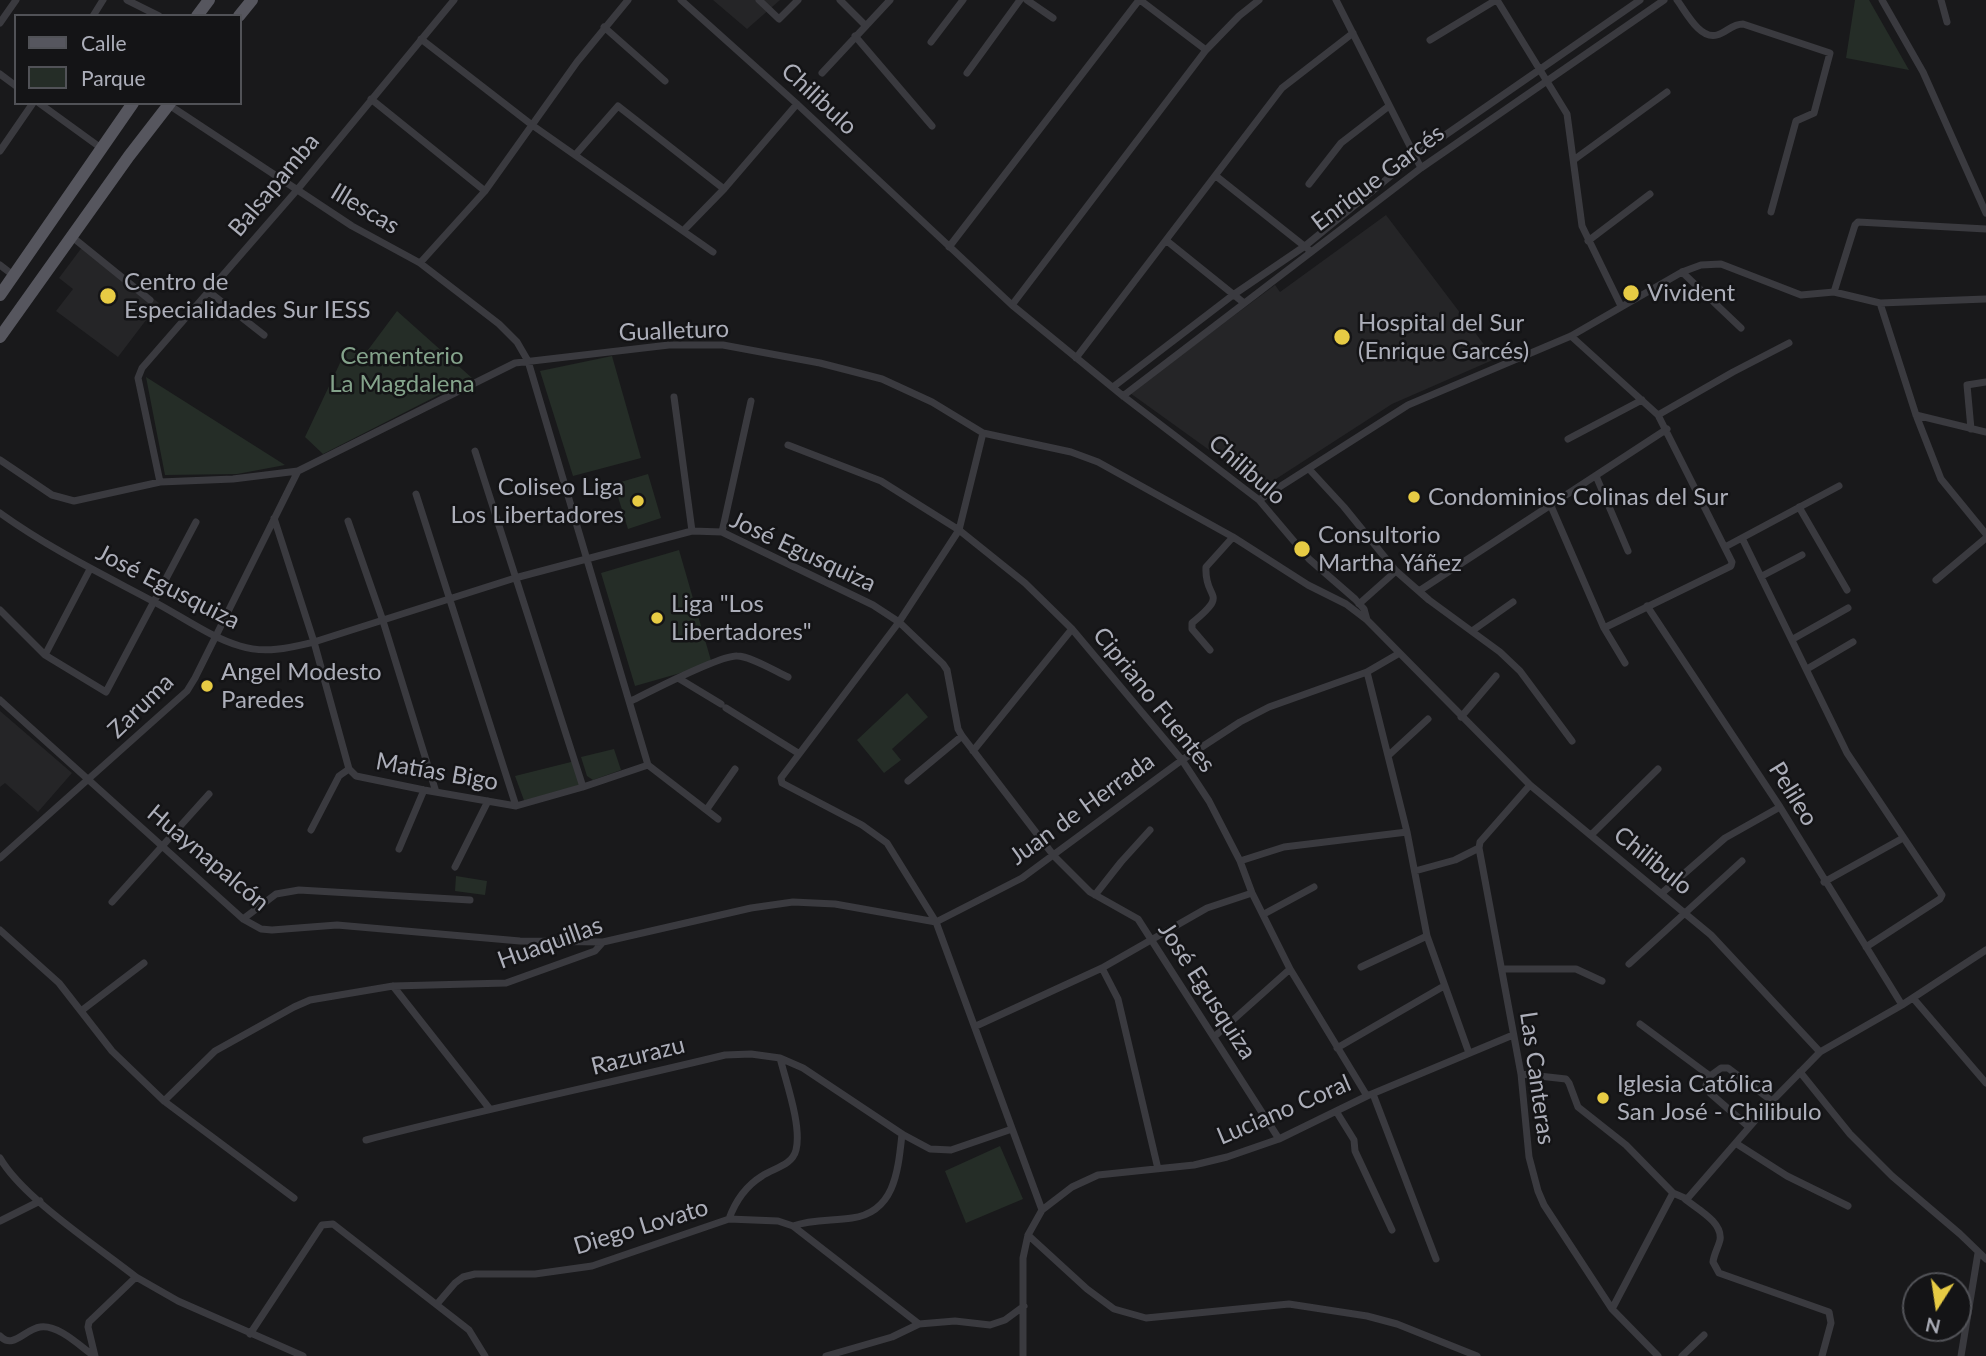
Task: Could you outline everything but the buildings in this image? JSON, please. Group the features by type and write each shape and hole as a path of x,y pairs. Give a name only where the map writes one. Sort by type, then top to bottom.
{"main road":[{"path":"241,14 252,0"},
{"path":"0,295 132,105"},
{"path":"0,337 168,105"}],"street":[{"path":"0,23 16,0"},
{"path":"127,0 155,14"},
{"name":"Balsapamba","path":"160,482 139,373 297,190 454,0"},
{"path":"421,263 485,191 604,27 628,0"},
{"name":"Chilibulo","path":"681,0 1013,305 1123,396 1259,500 1309,559 1359,604 1367,620 1461,718 1531,785 1711,935 1820,1052"},
{"path":"758,0 779,19 798,0"},
{"path":"841,0 865,25"},
{"path":"822,73 890,0"},
{"path":"931,42 963,0"},
{"path":"967,73 1020,0"},
{"path":"1027,0 1053,18"},
{"path":"949,247 1140,0 1206,50"},
{"path":"1013,305 1206,50 1259,0"},
{"path":"1336,0 1421,168"},
{"path":"1430,40 1497,0 1567,114 1575,159 1581,226 1622,306"},
{"name":"Enrique Garcés","path":"1123,396 1244,303 1415,156 1640,0"},
{"name":"Enrique Garcés","path":"1113,387 1233,295 1308,249 1663,0"},
{"path":"1677,0 1699,30 1708,36 1719,35 1731,26 1743,24 1830,53 1814,113 1796,121 1772,212"},
{"path":"1882,0 1923,72 1986,213"},
{"path":"1941,0 1947,22"},
{"path":"604,27 665,81"},
{"path":"1076,358 1282,88 1353,33"},
{"path":"855,36 932,126"},
{"path":"421,39 532,125 713,252"},
{"path":"1575,159 1667,92"},
{"path":"371,99 485,191"},
{"path":"684,230 724,189 797,104"},
{"path":"0,151 32,105"},
{"path":"42,105 101,148"},
{"name":"Illescas","path":"170,105 352,226 421,263 499,324 517,342 528,361 649,763"},
{"path":"576,154 618,106 724,189"},
{"path":"1309,184 1341,143 1389,106"},
{"path":"1216,176 1308,249"},
{"path":"1588,241 1650,194"},
{"path":"1834,292 1858,222 1986,229"},
{"path":"71,236 150,300"},
{"path":"1167,241 1244,303"},
{"path":"1259,500 1408,405 1571,336 1682,272 1701,265 1721,264 1801,295 1834,292 1880,303 1986,299"},
{"path":"0,265 13,275"},
{"path":"1682,272 1741,328"},
{"path":"208,291 264,335"},
{"path":"1880,303 1916,415 1941,480 1986,536 1937,580"},
{"path":"1571,336 1658,415 1732,562 1731,566 1604,628"},
{"path":"1658,415 1789,343"},
{"name":"Gualleturo","path":"0,460 52,495 74,501 160,482 233,479 298,471 515,363 669,345 723,345 820,363 881,379 921,396 984,433 1071,452 1098,462 1233,537 1308,585 1346,604 1367,620"},
{"path":"1971,429 1966,385 1986,383"},
{"path":"674,397 692,531"},
{"path":"1568,439 1642,400"},
{"path":"722,532 751,401"},
{"path":"1916,415 1986,432"},
{"path":"1419,591 1667,429"},
{"path":"984,433 959,530 899,622 781,778 782,783 862,825 887,843 936,922 1042,1210"},
{"name":"Cipriano Fuentes","path":"788,445 881,481 959,530 1025,583 1072,629 1182,760 1209,801 1290,969 1370,1095 1436,1259"},
{"path":"475,451 583,788"},
{"path":"1309,469 1360,526 1396,572 1520,671 1572,741"},
{"name":"Zaruma","path":"0,858 187,691 298,471"},
{"path":"1596,476 1628,551"},
{"path":"1725,547 1839,486"},
{"path":"415,494 516,806"},
{"path":"1551,506 1604,628 1625,663"},
{"path":"1799,506 1847,590"},
{"name":"José Egusquiza","path":"0,513 35,538 217,636 239,646 260,650 280,650 314,642 515,578 692,531 722,532 873,605 926,645 947,670 958,729 962,736 1054,856 1095,895 1135,916 1153,940 1279,1139"},
{"name":"Matías Bigo","path":"274,518 314,642 349,769 356,776 516,806 583,788 649,763"},
{"path":"348,520 383,621 436,792"},
{"path":"0,610 45,655 106,692 196,522"},
{"path":"1210,650 1192,629 1192,623 1213,604 1206,567 1233,537"},
{"path":"1742,538 1847,753 1942,895 1940,899 1866,947"},
{"path":"1762,576 1802,555"},
{"path":"45,655 90,569"},
{"path":"1359,604 1396,572"},
{"path":"1472,631 1513,602"},
{"name":"Pelileo","path":"1647,607 1780,807 1902,1005"},
{"path":"1793,639 1847,608"},
{"path":"973,751 1072,629"},
{"path":"1807,669 1853,642"},
{"name":"Juan de Herrada","path":"936,922 1022,878 1182,760 1240,722 1269,707 1367,672 1398,654"},
{"path":"631,701 678,678 737,655 788,677"},
{"path":"1367,672 1407,832 1427,936 1469,1053"},
{"path":"1461,718 1496,676"},
{"path":"678,678 798,753"},
{"name":"Huaynapalcón","path":"0,700 243,919 261,929 337,925 520,941 603,942"},
{"path":"1389,755 1428,719"},
{"path":"908,782 962,736"},
{"path":"649,763 718,819"},
{"path":"311,830 339,776 349,769"},
{"path":"707,809 735,769"},
{"path":"1591,835 1658,769"},
{"path":"1415,870 1455,860 1479,848 1480,842 1531,785"},
{"path":"399,849 424,790"},
{"path":"111,902 209,794"},
{"path":"455,867 488,801"},
{"path":"1662,893 1725,838 1780,807"},
{"path":"1095,895 1150,830"},
{"path":"1240,861 1284,847 1407,832"},
{"path":"1824,882 1903,838"},
{"name":"Las Canteras","path":"1479,848 1521,1074 1529,1157 1538,1191 1612,1309 1658,1356"},
{"path":"1629,964 1742,861"},
{"path":"1264,914 1314,887"},
{"path":"243,919 276,894 299,890 470,900"},
{"path":"976,1026 1102,968 1207,908 1252,893"},
{"name":"Huaquillas","path":"164,1101 215,1051 310,1000 393,986 506,983 595,951 603,942 751,908 793,902 835,904 936,922"},
{"path":"0,930 60,983 112,1051 164,1101 294,1198"},
{"path":"1362,967 1427,936"},
{"path":"1685,1199 1737,1144 1772,1101 1820,1052 1902,1005 1986,950"},
{"path":"81,1011 144,962"},
{"path":"1102,968 1118,999 1158,1169"},
{"path":"1502,969 1570,968 1581,970 1602,981"},
{"path":"1214,1037 1290,969"},
{"path":"393,986 489,1108"},
{"path":"1338,1048 1444,986"},
{"path":"1913,998 1983,1073 1986,1083"},
{"path":"1640,1024 1710,1076"},
{"name":"Luciano Coral","path":"1023,1356 1023,1258 1028,1235 1042,1210 1072,1187 1098,1175 1194,1165 1227,1157 1279,1139 1370,1095 1513,1035"},
{"name":"Razurazu","path":"366,1140 489,1108 566,1093 725,1055 751,1054 780,1058 803,1068 902,1134 930,1149 951,1150 1012,1129"},
{"path":"729,1219 733,1207 745,1191 761,1176 790,1161 797,1148 793,1115 780,1058"},
{"path":"1749,1127 1710,1093 1706,1086 1710,1076 1718,1069 1726,1067 1772,1101"},
{"path":"1800,1072 1850,1134 1892,1176 1986,1259"},
{"path":"1521,1074 1568,1081 1577,1107 1626,1145 1673,1193 1685,1199 1718,1228 1720,1242 1713,1262 1718,1273 1829,1312 1831,1323 1822,1356"},
{"path":"1336,1111 1354,1140 1355,1151 1392,1230"},
{"path":"793,1226 804,1222 852,1218 869,1214 881,1206 895,1178 902,1134"},
{"path":"1737,1144 1787,1176 1848,1206"},
{"path":"0,1158 6,1168 40,1201 136,1277 178,1301 303,1356"},
{"path":"1612,1309 1673,1193"},
{"path":"0,1221 40,1201"},
{"name":"Diego Lovato","path":"437,1304 454,1283 475,1274 535,1275 592,1266 729,1219 778,1221 793,1226 919,1324"},
{"path":"250,1334 322,1225 333,1224 470,1330 485,1356"},
{"path":"1028,1235 1087,1289 1114,1309 1146,1318 1289,1304 1367,1316 1397,1324 1477,1356"},
{"path":"1961,1356 1978,1253"},
{"path":"94,1356 89,1321 136,1277"},
{"path":"826,1356 892,1337 919,1324 955,1321 990,1325 1005,1320 1024,1306"},
{"path":"0,1336 13,1342 37,1327 49,1327 94,1356"},
{"path":"1682,1356 1704,1335"}],"shaded area":[{"path":"713,0 780,0 747,29"},
{"name":"Hospital del Sur (Enrique Garcés)","path":"1386,215 1495,359 1392,404 1262,488 1130,393 1275,285 1280,292"},
{"name":"Centro de Especialidades Sur IESS","path":"83,246 159,303 118,357 56,311 73,289 59,278"},
{"path":"0,711 72,773 38,812 5,783 0,787"}],"green space":[{"path":"1855,0 1869,0 1909,70 1846,58"},
{"name":"Cementerio La Magdalena","path":"397,311 472,378 323,454 305,437 348,346 365,354"},
{"path":"612,356 641,458 573,476 540,371"},
{"path":"146,377 285,465 237,474 165,475"},
{"name":"Coliseo Liga Los Libertadores","path":"648,474 661,518 628,529 614,484"},
{"name":"Liga \"Los Libertadores\"","path":"679,550 712,664 635,686 601,573"},
{"path":"907,693 928,717 892,749 901,760 884,773 857,740"},
{"path":"614,749 621,770 593,780 587,776 581,757"},
{"path":"575,761 580,788 525,803 515,776"},
{"path":"456,876 487,881 485,895 455,891"},
{"path":"1000,1146 1023,1199 966,1223 945,1171"}],"place":[{"name":"Vivident","path":"1631,293"},
{"name":"Centro de Especialidades Sur IESS","path":"108,296"},
{"name":"Hospital del Sur (Enrique Garcés)","path":"1342,337"},
{"name":"Condominios Colinas del Sur","path":"1414,497"},
{"name":"Coliseo Liga Los Libertadores","path":"638,501"},
{"name":"Consultorio Martha Yáñez","path":"1302,549"},
{"name":"Liga \"Los Libertadores\"","path":"657,618"},
{"name":"Angel Modesto Paredes","path":"207,686"},
{"name":"Iglesia Católica San José - Chilibulo","path":"1603,1098"}]}
